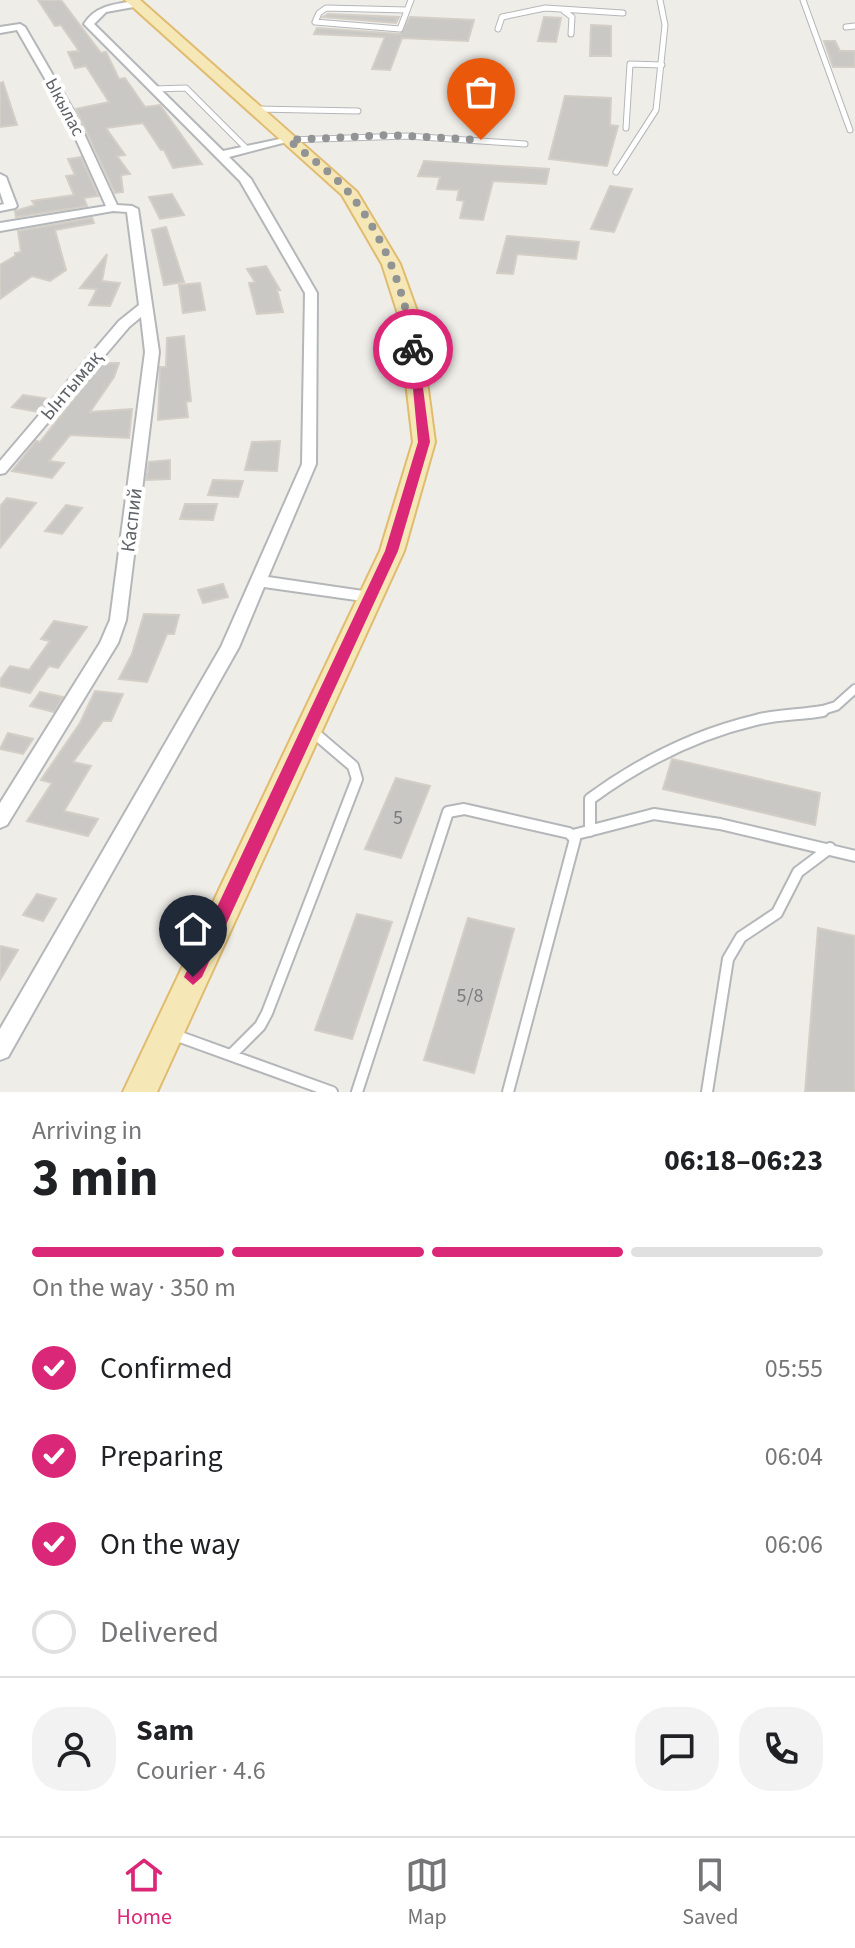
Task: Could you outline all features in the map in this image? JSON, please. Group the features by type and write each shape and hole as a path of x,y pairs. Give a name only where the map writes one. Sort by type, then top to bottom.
{"main road":[{"path":"134,2 349,192 391,264 408,314 424,442 392,551 140,1092"}],"street":[{"path":"0,1050 230,647 309,464 311,293 245,179 89,24 99,5 134,2"},
{"name":"Ыкылас","path":"0,30 20,27 68,110 113,208"},
{"path":"222,155 289,140"},
{"path":"0,177 5,207"},
{"path":"0,227 113,208"},
{"name":"Каспий","path":"0,820 109,643 118,620 152,352 132,209 113,208"},
{"name":"Ынтымақ","path":"0,470 124,324 147,305"},
{"path":"258,581 370,597"}],"lane":[{"path":"407,10 326,8 319,13 315,22 400,29 411,0"},
{"path":"561,0 561,10"},
{"path":"616,172 656,110 665,25 660,0"},
{"path":"803,0 850,130"},
{"path":"561,10 572,17 571,34"},
{"path":"498,29 499,20 506,15 561,10 623,13"},
{"path":"846,27 855,26"},
{"path":"626,128 630,64 662,65"},
{"path":"154,89 186,88 247,149"},
{"path":"255,109 358,111"},
{"path":"289,140 337,135 413,135 525,144"},
{"path":"590,831 590,799 609,784 679,748 758,719 832,710 850,697 855,689"},
{"path":"231,1055 260,1026 267,1013 357,779 353,766 309,729"},
{"path":"357,1092 448,812 464,809 573,835 654,814 720,824 855,856"},
{"path":"508,1092 575,839 573,835"},
{"path":"707,1092 728,959 741,937 777,913 798,872 830,848"},
{"path":"167,1032 332,1092"}],"building":[{"path":"38,0 61,0 101,53 106,52 119,79 125,78 145,107 160,105 202,164 173,168 164,150 143,123 106,128 125,155 117,156 130,174 121,175 123,192 115,193 76,109 109,102 86,66 75,68 68,52 79,51 61,25 55,26"},
{"path":"328,14 399,17 396,23 323,17"},
{"path":"410,17 474,20 468,41 402,38 390,70 372,69 385,37 314,34 317,28 400,34"},
{"path":"544,17 561,18 556,42 538,41"},
{"path":"591,25 611,26 611,56 590,56"},
{"path":"824,41 835,41 840,51 855,51 855,67 833,67"},
{"path":"3,82 17,125 0,127 0,83"},
{"path":"565,96 611,98 610,125 618,126 607,166 549,159"},
{"path":"81,157 98,196 84,198 87,206 16,217 15,211 35,205 32,201 74,195 66,176 75,175 68,159"},
{"path":"424,161 549,169 546,184 493,181 483,220 460,218 464,201 457,200 459,190 437,189 440,177 418,176"},
{"path":"610,186 632,189 614,232 591,229"},
{"path":"172,194 184,215 160,219 149,197"},
{"path":"92,218 94,223 55,230 66,270 50,281 32,276 0,299 0,265 21,252 18,231"},
{"path":"166,227 184,282 164,285 152,230"},
{"path":"507,236 579,242 576,259 517,254 513,274 497,273"},
{"path":"107,254 102,281 120,283 110,306 89,305 97,289 80,288"},
{"path":"266,266 280,290 277,290 283,312 257,314 249,283 255,282 247,269"},
{"path":"200,283 205,310 183,313 179,285"},
{"path":"184,336 191,401 186,402 188,417 158,420 160,367 166,367 167,338"},
{"path":"102,363 119,363 114,377 90,412 132,409 129,438 70,435 49,461 64,463 52,478 12,471 36,441 40,442"},
{"path":"23,395 49,399 38,412 12,407"},
{"path":"280,441 277,471 245,470 252,442"},
{"path":"170,460 170,479 146,480 149,462"},
{"path":"213,480 243,481 238,497 208,495"},
{"path":"7,498 36,503 0,548 0,506"},
{"path":"185,504 217,504 213,520 180,519"},
{"path":"66,505 82,508 62,534 45,531"},
{"path":"223,584 228,597 203,603 198,590"},
{"path":"144,614 179,615 174,634 167,634 147,682 119,679 132,654"},
{"path":"54,621 87,627 58,668 49,666 30,693 0,686 0,680 10,666 29,670 50,641 41,639"},
{"path":"95,691 123,694 111,721 103,721 73,762 91,766 64,811 98,819 88,836 27,821 52,783 41,780 80,723"},
{"path":"40,692 63,697 54,712 30,706"},
{"path":"8,733 33,739 23,754 0,749"},
{"path":"672,759 820,793 815,825 663,789"},
{"path":"396,778 430,786 401,858 365,849"},
{"path":"37,894 56,899 43,921 23,915"},
{"path":"357,914 392,922 352,1039 315,1030"},
{"path":"468,918 514,929 474,1073 424,1060"},
{"path":"818,928 855,936 855,1092 805,1092"},
{"path":"0,946 18,950 0,980"}],"way so far":[{"path":"413,349 408,314 391,264 368,222 349,192 289,140 337,135 425,135 481,140"}],"route":[{"path":"193,977 392,551 424,442 413,349"}]}
